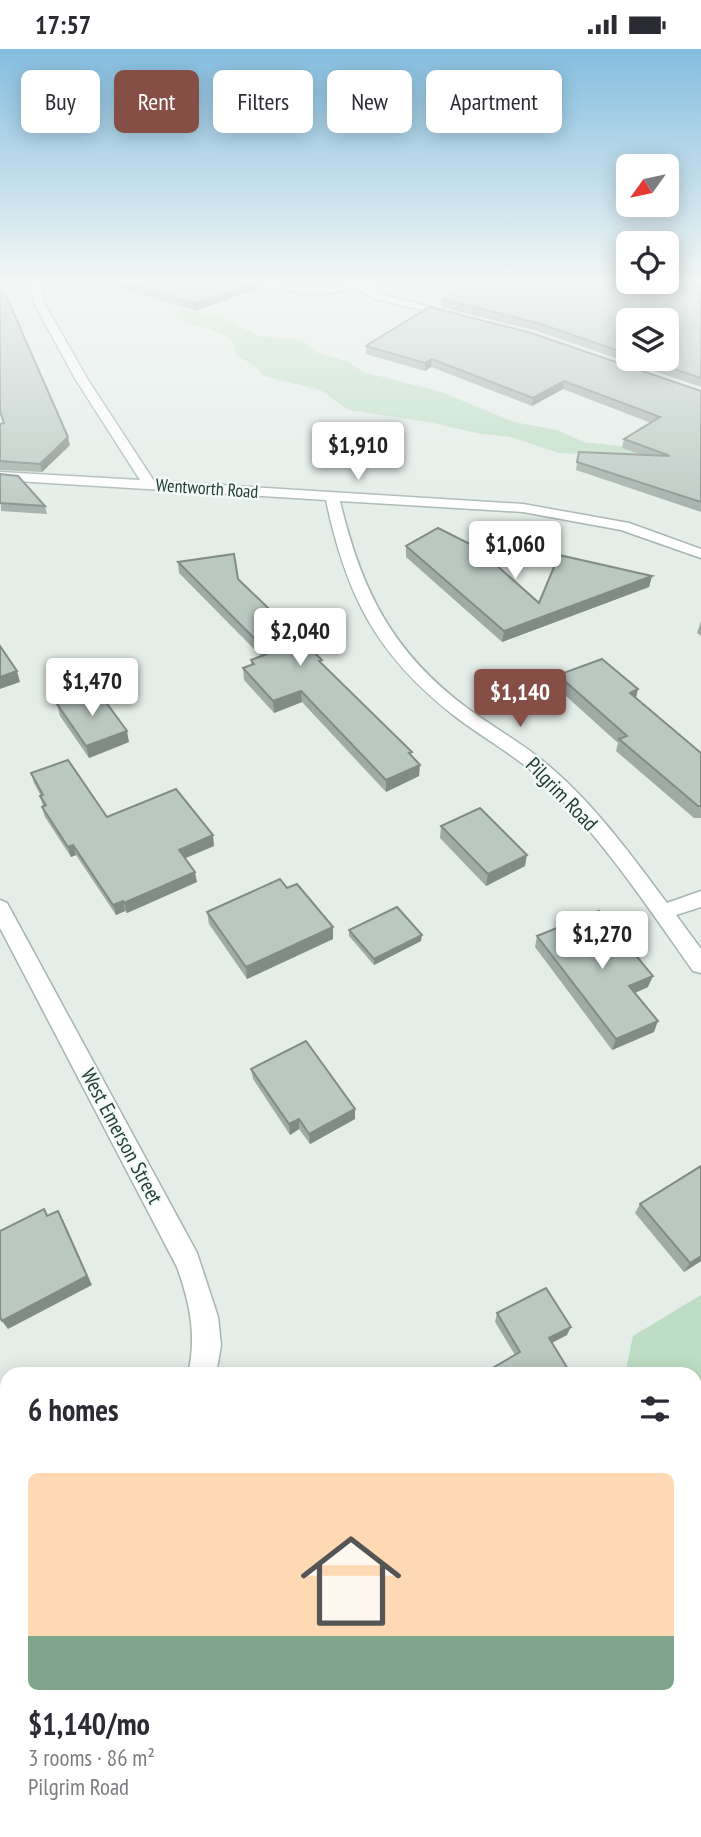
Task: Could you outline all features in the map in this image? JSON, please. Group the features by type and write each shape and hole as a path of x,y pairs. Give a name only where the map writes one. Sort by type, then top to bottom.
{"street":[{"path":"73,364 149,484"},
{"name":"Wentworth Road","path":"0,476 550,511 624,526 701,554"},
{"name":"Pilgrim Road","path":"332,498 348,566 368,611 389,644 451,704 524,755 553,780 584,813 663,912 701,965"},
{"path":"663,912 701,899"},
{"name":"West Emerson Street","path":"0,908 188,1262 200,1293 207,1326 204,1367"}],"green space":[{"path":"252,364 352,364 364,372 441,392 514,422 557,430 584,442 620,446 641,454 624,456 559,453 510,437 348,410 320,390 263,376"},
{"path":"701,1295 701,1367 626,1367 633,1336"}],"building":[{"path":"0,364 36,364 68,437 40,464 0,461 0,424 4,423 0,411"},
{"path":"446,364 616,364 616,371 642,371 701,391 701,502 577,462 579,452 670,456 624,439 660,417 564,381 533,398"},
{"path":"679,364 701,364 701,378 679,371"},
{"path":"0,474 18,476 45,506 0,503"},
{"path":"438,528 476,547 539,603 559,555 652,576 504,631 406,546"},
{"path":"234,554 238,579 322,660 319,661 412,752 409,753 420,765 386,780 301,691 273,701 243,668 254,664 251,660 269,653 178,562"},
{"path":"0,646 17,671 0,677"},
{"path":"602,659 638,689 630,693 701,753 701,806 619,739 627,736 558,675"},
{"path":"97,690 127,731 86,746 57,704"},
{"path":"68,760 107,817 176,789 213,835 179,850 195,872 124,903 123,901 113,905 73,845 68,847 42,807 46,805 40,796 43,795 31,773"},
{"path":"480,808 527,855 488,874 441,826"},
{"path":"280,879 287,888 297,884 333,927 246,967 207,912"},
{"path":"397,907 422,935 374,959 349,930"},
{"path":"599,911 653,976 629,986 658,1021 616,1039 537,936"},
{"path":"306,1041 355,1109 309,1134 299,1119 289,1124 251,1069"},
{"path":"701,1166 701,1256 690,1263 640,1204"},
{"path":"44,1209 47,1216 58,1211 87,1276 2,1321 0,1231"},
{"path":"546,1288 571,1327 549,1338 567,1367 494,1367 520,1352 497,1313"}]}
